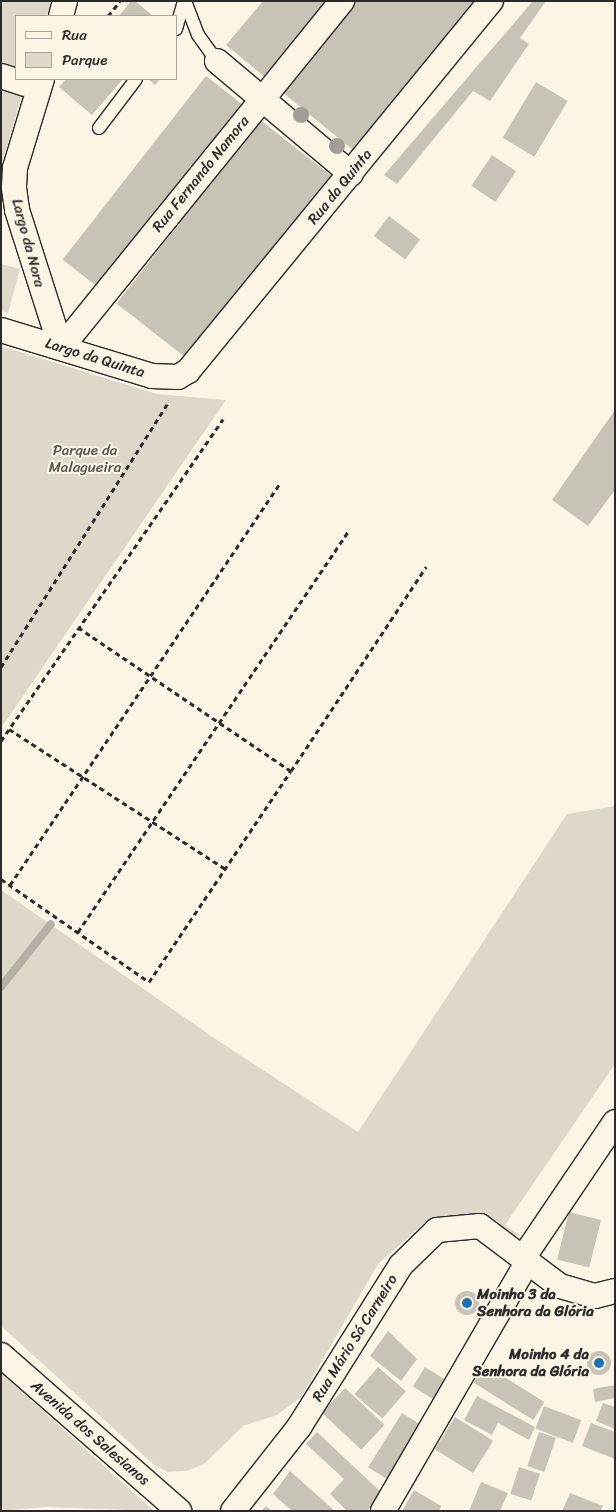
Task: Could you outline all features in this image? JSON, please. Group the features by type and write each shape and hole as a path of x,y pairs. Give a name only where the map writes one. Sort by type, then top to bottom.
{"street":[{"path":"61,15 65,1"},
{"name":"Rua Fernando Namora","path":"61,348 342,1"},
{"name":"Rua da Quinta","path":"188,370 351,174 491,1"},
{"path":"217,61 351,174"},
{"path":"1,76 15,78"},
{"name":"Largo da Nora","path":"34,81 15,168 14,188 17,210 61,348"},
{"name":"Largo da Quinta","path":"1,330 152,376 178,377 188,370"},
{"path":"382,1511 519,1255 615,1122"},
{"name":"Rua Mário Sá Carneiro","path":"233,1511 299,1426 401,1264 437,1230 480,1226 519,1255 576,1292 595,1296 615,1291"},
{"name":"Avenida dos Salesianos","path":"1,1355 179,1511"}],"lane":[{"path":"178,23 185,1"},
{"path":"185,1 198,35 217,61"},
{"path":"99,128 135,80"}],"path":[{"path":"109,15 120,1"},
{"path":"1,666 188,370"},
{"path":"1,741 223,419"},
{"path":"10,885 280,483"},
{"path":"78,932 350,528"},
{"path":"1,879 149,982 426,567"},
{"path":"80,628 291,771"},
{"path":"9,729 225,869"}],"green space":[{"path":"1,1 52,1 47,15 15,15 15,75 1,70"},
{"path":"1,82 24,90 1,166"},
{"path":"1,264 20,269 8,313 1,311"},
{"name":"Parque da Malagueira","path":"1,346 157,394 226,400 1,728"},
{"path":"615,806 615,1064 505,1225 524,1238 466,1217 426,1222 378,1264 301,1397 277,1415 243,1426 204,1464 186,1471 168,1472 154,1465 1,1326 1,890 220,1042 358,1132 567,814"},
{"path":"1,1373 154,1511 46,1507 1,1511"}],"building":[{"path":"131,1 135,1 152,15 120,15"},
{"path":"263,1 328,1 266,78 226,45"},
{"path":"354,1 475,1 353,150 281,91"},
{"path":"533,1 546,1 520,38 529,44 490,101 473,91 397,184 384,175"},
{"path":"206,76 243,105 100,289 63,260"},
{"path":"65,80 122,80 92,115 59,87"},
{"path":"149,80 159,80 155,85"},
{"path":"536,82 568,101 534,157 503,138"},
{"path":"260,120 333,177 190,361 117,304"},
{"path":"492,155 516,171 495,202 471,186"},
{"path":"389,216 420,239 405,259 374,236"},
{"path":"615,410 615,490 588,526 552,500"},
{"path":"569,1212 601,1220 589,1268 557,1260"},
{"name":"Moinho 3 da Senhora da Glória","path":"467,1291 476,1294 479,1303 476,1312 467,1315 458,1312 455,1303 458,1294"},
{"path":"388,1331 417,1359 401,1381 370,1356"},
{"name":"Moinho 4 da Senhora da Glória","path":"599,1351 608,1354 611,1363 608,1372 599,1375 590,1372 587,1363 590,1354"},
{"path":"485,1365 544,1402 533,1420 474,1383"},
{"path":"378,1367 406,1391 382,1418 354,1394"},
{"path":"425,1367 449,1382 437,1401 413,1387"},
{"path":"615,1385 615,1398 595,1402 593,1389"},
{"path":"345,1388 384,1425 361,1450 322,1413"},
{"path":"477,1396 535,1427 529,1440 498,1423 492,1435 464,1420"},
{"path":"603,1403 615,1407 615,1429 596,1421"},
{"path":"544,1406 581,1420 573,1443 535,1428"},
{"path":"402,1413 423,1426 389,1481 368,1467"},
{"path":"455,1417 493,1441 473,1473 435,1449"},
{"path":"591,1423 615,1432 615,1459 582,1446"},
{"path":"317,1432 383,1494 367,1511 347,1511 330,1494 344,1479 306,1444"},
{"path":"539,1432 556,1438 544,1472 527,1466"},
{"path":"519,1467 540,1474 531,1500 510,1494"},
{"path":"290,1471 335,1511 292,1511 273,1494"},
{"path":"481,1482 508,1493 500,1511 469,1511"},
{"path":"414,1490 441,1506 439,1511 402,1511"},
{"path":"570,1493 603,1506 601,1511 562,1511"},
{"path":"266,1506 272,1511 262,1511"}],"waterway":[{"path":"1,987 51,924"}],"place":[{"name":"Moinho 3 da Senhora da Glória","path":"467,1303"},
{"name":"Moinho 4 da Senhora da Glória","path":"599,1363"}]}
